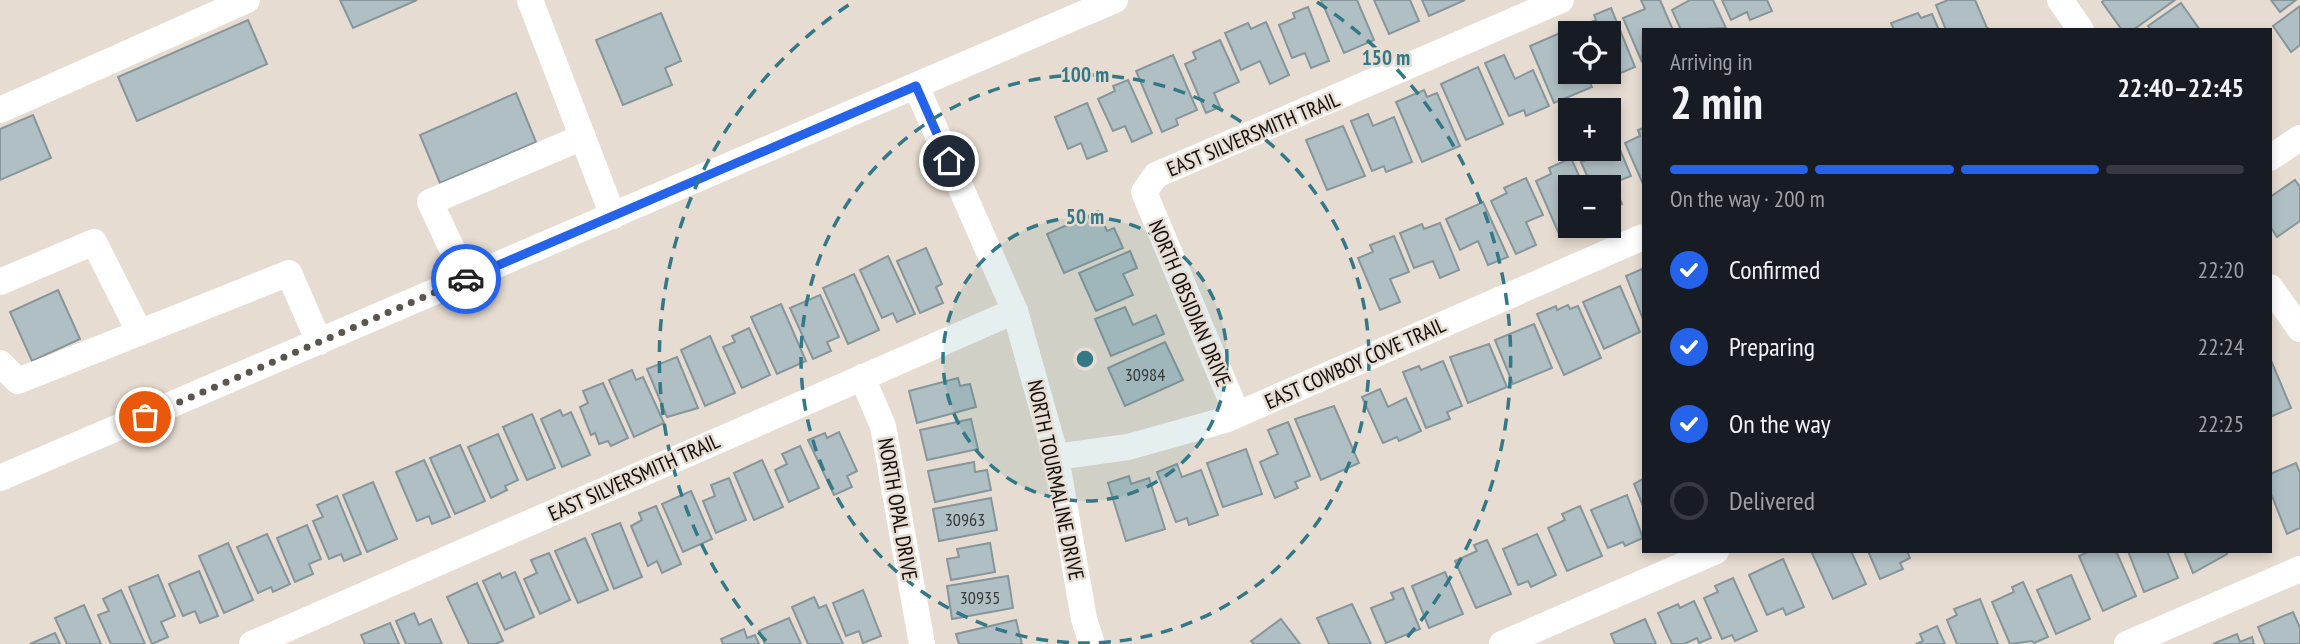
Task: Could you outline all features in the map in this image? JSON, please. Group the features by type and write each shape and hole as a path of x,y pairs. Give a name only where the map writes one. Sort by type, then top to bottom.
{"street":[{"path":"0,110 247,0"},
{"path":"530,0 613,216"},
{"path":"4,471 319,342 1115,0"},
{"name":"EAST SILVERSMITH TRAIL","path":"1144,192 1156,176 1561,0"},
{"path":"2060,0 2080,28"},
{"name":"NORTH TOURMALINE DRIVE","path":"916,86 1015,311 1056,457 1084,618 1093,644"},
{"path":"466,279 430,202 583,137"},
{"path":"2272,158 2300,138"},
{"name":"NORTH OBSIDIAN DRIVE","path":"1144,192 1237,414"},
{"name":"EAST COWBOY COVE TRAIL","path":"1056,457 1128,447 1237,414 1642,237"},
{"path":"0,282 94,242 139,331"},
{"path":"0,363 19,381 289,272 319,342"},
{"path":"2274,301 2300,329"},
{"name":"EAST SILVERSMITH TRAIL","path":"253,644 1015,311"},
{"name":"NORTH OPAL DRIVE","path":"862,377 883,426 922,644"},
{"path":"1502,644 1711,553"},
{"path":"2127,644 2300,569"}],"building":[{"path":"340,0 417,0 353,28"},
{"path":"1321,0 1357,0 1374,40 1344,53"},
{"path":"1374,0 1410,0 1419,21 1389,34"},
{"path":"1422,0 1465,0 1429,16"},
{"path":"1641,0 1660,0 1672,28 1642,28 1642,62 1623,18 1645,9"},
{"path":"1690,0 1713,0 1726,28 1680,28 1672,10"},
{"path":"1722,0 1767,0 1772,11 1750,20 1747,12 1731,20"},
{"path":"1948,0 1975,0 1987,28 1945,28 1936,5"},
{"path":"2175,0 2136,28 2121,28 2102,2"},
{"path":"2271,0 2296,0 2280,12"},
{"path":"2181,3 2199,28 2150,28 2148,26"},
{"path":"2300,6 2300,45 2291,52 2273,26"},
{"path":"1308,7 1329,61 1311,68 1305,53 1292,58 1279,25 1295,18 1293,13"},
{"path":"1611,8 1616,21 1594,21 1596,20 1594,15"},
{"path":"661,13 681,61 665,68 672,85 623,105 596,40"},
{"path":"1918,13 1921,18 1932,14 1938,28 1893,28 1891,23"},
{"path":"248,20 267,64 137,121 118,77"},
{"path":"1266,22 1289,75 1270,84 1260,61 1241,70 1225,33 1248,23 1251,29"},
{"path":"1621,33 1635,67 1621,73"},
{"path":"1558,34 1558,84 1591,84 1592,87 1566,98 1558,98 1554,103 1530,46"},
{"path":"1220,40 1239,82 1214,93 1220,107 1206,113 1185,64 1196,59 1193,52"},
{"path":"1173,55 1197,110 1176,119 1178,125 1162,132 1136,71"},
{"path":"1504,55 1515,79 1533,70 1549,106 1526,116 1524,110 1509,116 1485,63"},
{"path":"1478,67 1503,124 1466,140 1441,84"},
{"path":"1128,80 1152,133 1132,142 1125,126 1113,131 1098,99 1115,91 1113,86"},
{"path":"1424,90 1427,97 1437,93 1460,146 1422,162 1396,102"},
{"path":"516,93 536,142 440,183 420,135"},
{"path":"1087,103 1107,151 1087,159 1081,143 1068,149 1055,117"},
{"path":"1368,114 1373,126 1394,117 1412,162 1386,172 1384,166 1372,171 1351,121"},
{"path":"33,115 51,158 0,180 0,129"},
{"path":"1343,126 1365,176 1327,190 1306,140"},
{"path":"1642,128 1642,182 1625,143 1640,136 1638,130"},
{"path":"1621,152 1631,176 1621,180 1621,175 1587,175 1581,162 1621,161"},
{"path":"1564,161 1572,161 1579,175 1558,175 1558,232 1536,181 1551,174 1549,168"},
{"path":"1526,178 1543,215 1526,222 1536,245 1516,254 1491,201 1507,193 1504,188"},
{"path":"2295,180 2300,187 2300,221 2277,237 2272,229 2272,196"},
{"path":"1483,202 1508,257 1488,265 1478,241 1460,250 1446,219"},
{"path":"1098,211 1107,231 1114,228 1123,248 1064,273 1047,234"},
{"path":"1440,223 1459,270 1440,278 1433,261 1414,268 1400,233 1422,224 1424,229"},
{"path":"1394,236 1409,272 1390,279 1400,302 1380,310 1358,258 1373,252 1370,245"},
{"path":"926,248 942,284 936,287 943,303 920,313 897,261"},
{"path":"1130,251 1137,268 1123,274 1133,295 1096,311 1079,273"},
{"path":"888,256 915,314 897,322 893,313 882,318 860,270"},
{"path":"1642,269 1642,316 1626,276"},
{"path":"854,274 879,330 848,344 823,288"},
{"path":"1620,286 1640,332 1604,349 1583,302"},
{"path":"58,290 80,339 32,361 10,312"},
{"path":"820,295 839,337 827,342 831,351 813,359 790,308"},
{"path":"781,304 806,361 777,374 751,317"},
{"path":"1568,305 1570,309 1578,306 1601,358 1564,375 1537,314 1556,306 1557,310"},
{"path":"1125,307 1133,325 1156,315 1164,334 1111,356 1095,319"},
{"path":"1534,324 1552,368 1513,384 1495,340"},
{"path":"749,328 770,375 742,388 723,347 735,342 732,336"},
{"path":"710,336 735,393 705,406 681,350"},
{"path":"1165,342 1183,380 1125,406 1108,368"},
{"path":"1489,344 1507,387 1468,403 1450,357"},
{"path":"677,357 698,408 667,417 647,369"},
{"path":"1443,361 1462,406 1447,412 1450,419 1426,428 1403,372 1419,366 1421,370"},
{"path":"2272,363 2291,408 2272,416"},
{"path":"632,370 636,380 643,377 664,423 634,437 609,380"},
{"path":"958,378 960,386 970,384 976,407 917,423 909,391"},
{"path":"603,383 628,438 611,446 608,441 599,444 595,433 591,435 580,407 588,403 583,391"},
{"path":"1380,389 1388,407 1406,398 1421,431 1399,441 1397,437 1383,443 1362,397"},
{"path":"1334,406 1359,463 1321,480 1295,419"},
{"path":"560,410 563,416 571,412 590,455 562,467 541,419"},
{"path":"532,414 555,468 527,480 503,427"},
{"path":"971,419 978,449 927,460 920,430"},
{"path":"1288,422 1310,476 1295,482 1298,488 1275,498 1260,462 1278,454 1268,430"},
{"path":"839,432 857,471 847,476 852,487 834,495 808,440 825,433 827,438"},
{"path":"498,434 518,480 505,486 507,490 491,498 468,447"},
{"path":"460,445 485,501 455,514 430,458"},
{"path":"800,446 819,488 789,502 775,470 787,464 782,454"},
{"path":"1246,449 1262,494 1223,507 1207,463"},
{"path":"424,460 450,517 432,524 429,516 417,521 396,472"},
{"path":"762,460 783,507 754,520 734,473"},
{"path":"974,462 975,472 987,470 991,490 935,502 928,471"},
{"path":"2296,463 2300,473 2300,528 2287,534 2272,496 2272,473"},
{"path":"1177,464 1182,477 1201,470 1218,515 1189,525 1187,518 1176,522 1157,472"},
{"path":"1129,476 1131,484 1149,478 1165,529 1126,541 1108,483"},
{"path":"729,478 746,520 716,533 703,501 715,496 711,485"},
{"path":"1642,480 1642,504 1634,484"},
{"path":"373,482 397,539 367,552 343,495"},
{"path":"691,491 712,539 683,552 662,504"},
{"path":"1627,495 1642,538 1625,546 1623,542 1608,548 1591,510"},
{"path":"337,496 361,554 344,561 341,554 329,559 313,521 323,517 317,505"},
{"path":"991,498 997,530 939,541 933,509"},
{"path":"656,506 681,564 662,573 657,561 648,566 631,526 642,520 639,513"},
{"path":"1580,506 1602,556 1567,571 1548,528 1565,520 1562,514"},
{"path":"620,523 642,577 614,589 592,534"},
{"path":"307,525 321,559 309,564 313,574 295,582 277,538"},
{"path":"267,534 290,584 273,592 271,587 258,593 237,547"},
{"path":"1537,534 1556,575 1531,587 1528,581 1518,585 1503,549"},
{"path":"585,538 608,590 578,603 555,551"},
{"path":"1487,540 1511,594 1476,608 1455,561 1477,551 1474,545"},
{"path":"228,543 253,600 224,613 199,556"},
{"path":"990,543 995,572 951,580 947,559 959,557 957,549"},
{"path":"549,553 570,600 540,614 524,579 537,573 531,560"},
{"path":"1812,553 1852,553 1866,584 1833,599"},
{"path":"1869,553 1908,553 1910,558 1900,563 1903,569 1880,579"},
{"path":"2086,553 2117,553 2136,596 2103,611 2079,556"},
{"path":"2129,553 2168,553 2178,578 2144,592"},
{"path":"2185,553 2227,553 2227,554 2193,573"},
{"path":"1783,559 1804,607 1786,615 1783,608 1767,615 1749,575"},
{"path":"199,571 218,616 200,623 195,611 183,616 169,584"},
{"path":"515,572 534,617 505,630 483,581 500,573 502,578"},
{"path":"1445,572 1463,614 1429,628 1412,586"},
{"path":"158,575 175,616 161,622 168,637 152,644 129,587"},
{"path":"2071,575 2090,619 2056,634 2037,590"},
{"path":"1008,576 1013,608 952,619 947,586"},
{"path":"1733,578 1757,631 1735,641 1732,635 1722,639 1704,598 1718,592 1715,586"},
{"path":"2023,582 2048,637 2034,643 2010,644 1992,602 2014,592 2012,587"},
{"path":"477,583 503,641 495,644 469,644 447,597"},
{"path":"1403,588 1420,629 1386,643 1371,608 1394,599 1391,593"},
{"path":"121,590 145,644 111,644 98,615 109,611 103,599"},
{"path":"863,590 881,636 863,643 859,631 846,636 833,603"},
{"path":"814,597 819,608 826,605 843,644 808,644 792,607"},
{"path":"1980,599 1998,644 1957,644 1947,620 1957,615 1954,609"},
{"path":"1694,601 1711,638 1699,643 1697,638 1684,644 1672,644 1658,613 1678,604 1680,608"},
{"path":"1352,604 1371,644 1329,644 1317,618"},
{"path":"84,605 101,644 67,644 55,618"},
{"path":"2293,612 2300,628 2300,644 2265,644 2258,627"},
{"path":"414,613 419,625 431,619 442,644 406,644 396,621"},
{"path":"789,618 801,644 765,644 759,631"},
{"path":"1281,619 1300,644 1254,644 1251,641"},
{"path":"1645,619 1656,644 1615,644 1611,634"},
{"path":"1016,620 1022,644 959,644 956,634"},
{"path":"390,623 399,644 365,644 361,635"},
{"path":"1937,626 1945,644 1916,644 1923,641 1920,634"},
{"path":"744,629 747,638 755,635 759,644 723,644 721,639"},
{"path":"55,633 60,644 30,644"},
{"path":"2237,634 2240,642 2252,637 2254,644 2213,644"}],"way so far":[{"path":"145,417 466,279"}],"route":[{"path":"466,279 916,86 949,161"}]}
